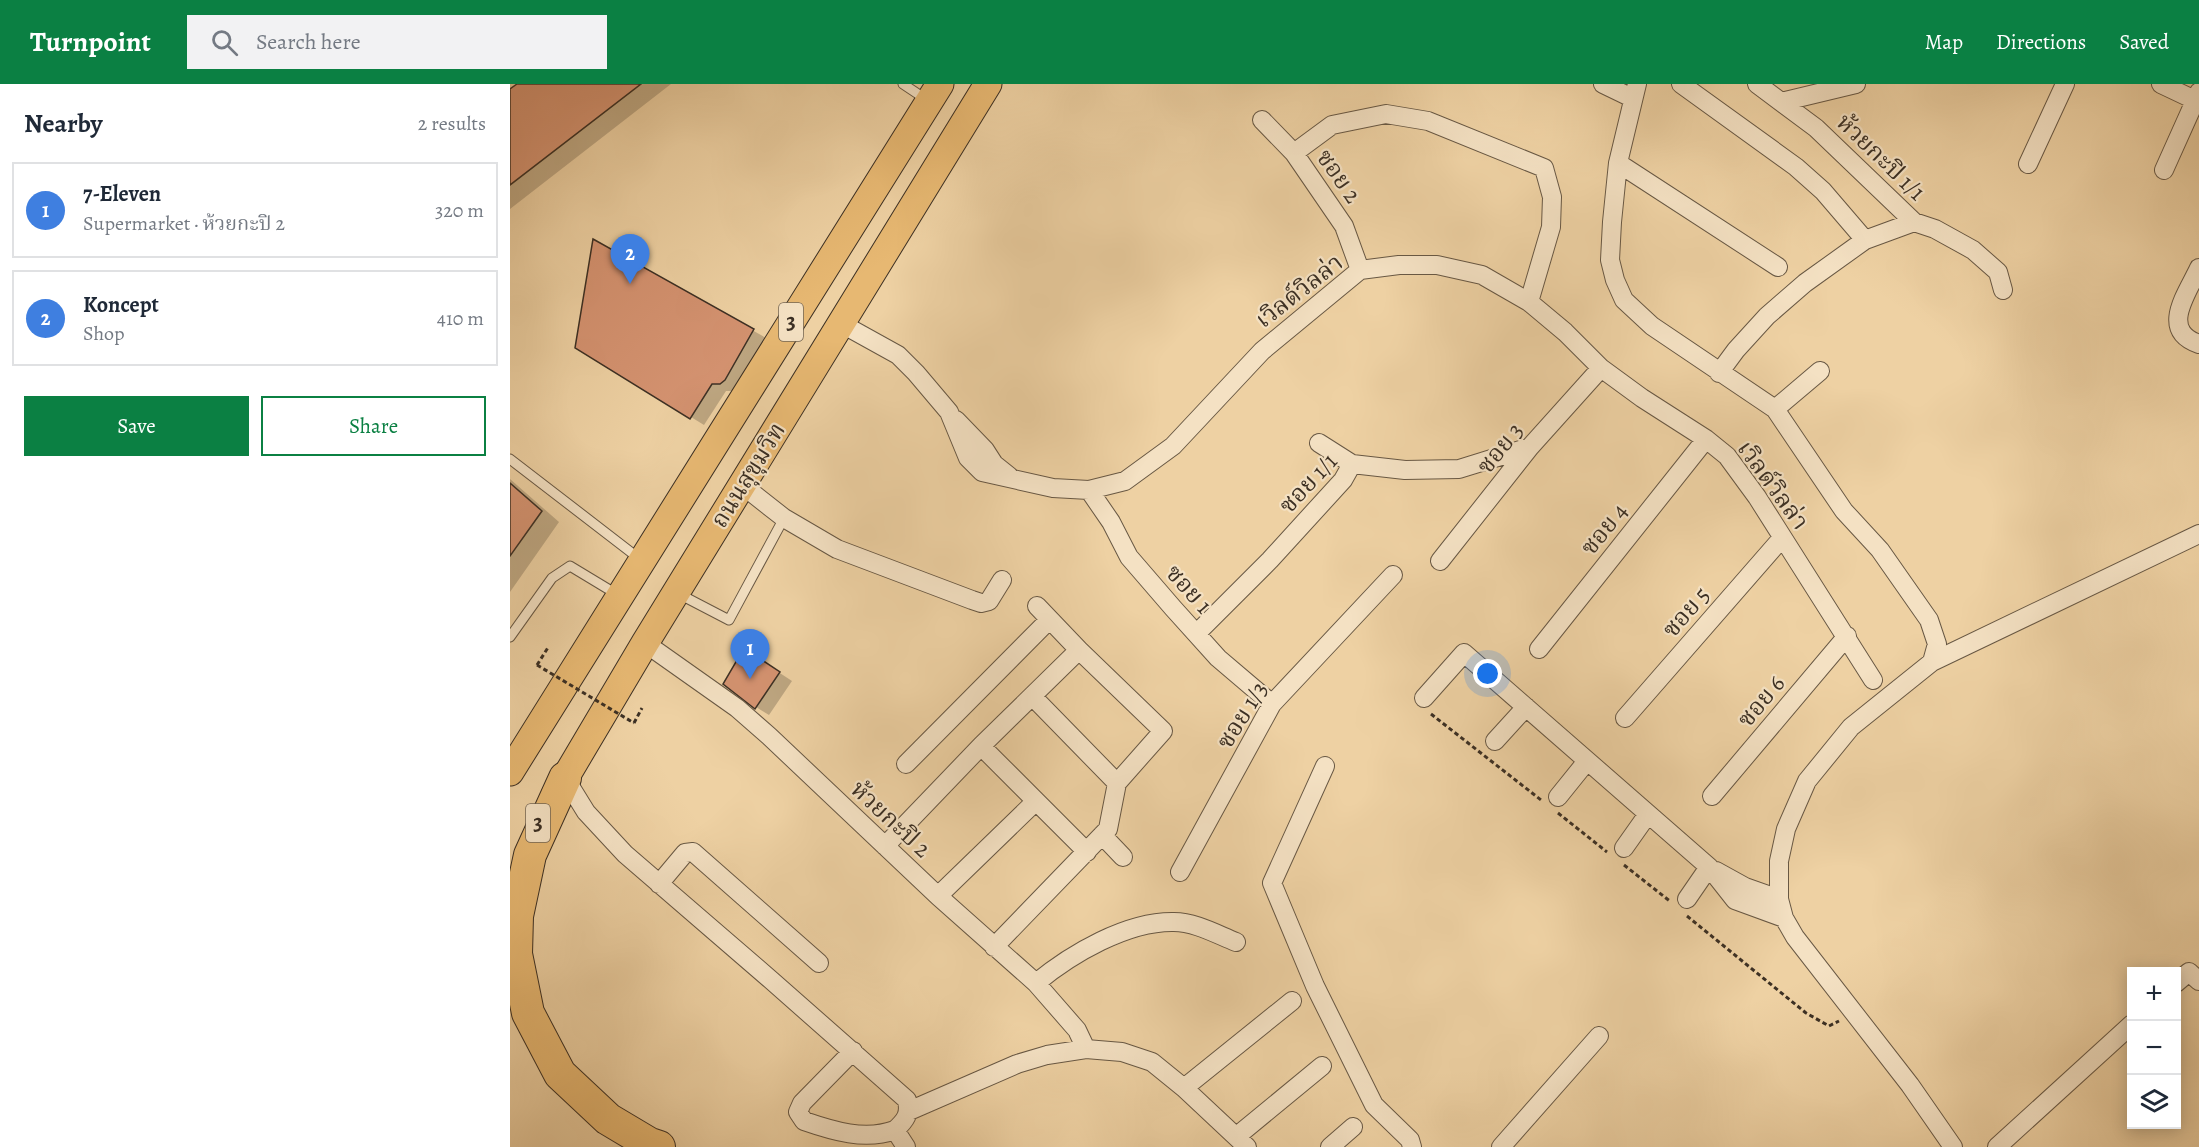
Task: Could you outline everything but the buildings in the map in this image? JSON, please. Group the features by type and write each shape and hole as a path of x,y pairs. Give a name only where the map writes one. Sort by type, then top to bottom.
{"highway":[{"path":"566,778 530,855 517,916 516,954 528,1013 560,1074 608,1119 659,1147"}],"main road":[{"name":"ถนนสุขุมวิท","path":"510,867 988,84"},
{"name":"ถนนสุขุมวิท","path":"510,772 934,93"},
{"path":"768,359 770,369 780,380 807,381"}],"street":[{"path":"1603,84 1634,91 1618,163 1610,260 1615,280 1624,300 1652,326 1775,409 1844,511 1880,550 1929,620 1937,644 1932,662"},
{"path":"1681,84 1796,167 1824,191 1865,240"},
{"name":"ห้วยกะปิ 1/1","path":"1757,84 1816,128 1914,222"},
{"path":"1781,102 1856,84"},
{"path":"2028,164 2065,84"},
{"path":"2161,84 2198,98 2164,170"},
{"path":"1294,153 1332,124 1386,114 1428,121 1544,168 1552,197 1551,227 1529,302"},
{"name":"ซอย 2","path":"1262,120 1294,153 1344,226 1360,270"},
{"path":"1618,163 1778,267"},
{"path":"1719,373 1736,350 1767,316 1805,283 1865,240 1914,222 1935,229 1973,250 1998,272 2003,290"},
{"name":"เวิลด์วิลล่า","path":"842,324 898,355 937,395 949,412 985,450 994,464 1013,480 1053,488 1089,490 1125,481 1173,446 1262,351 1360,270 1399,265 1437,265 1482,275 1529,302 1565,332 1601,368 1642,398 1706,439 1727,456 1757,497 1873,680"},
{"path":"2199,267 2180,307 2177,319 2180,331 2187,340 2199,344"},
{"name":"ซอย 3","path":"1440,561 1530,447 1601,368"},
{"path":"1775,409 1820,371"},
{"name":"ซอย 4","path":"1539,649 1706,439"},
{"path":"1319,442 1352,464"},
{"name":"ซอย 1/1","path":"1197,633 1270,560 1343,480 1352,464 1406,470 1459,469 1530,447"},
{"path":"742,485 784,518 837,549 981,603 989,601 1002,580"},
{"name":"ซอย 1","path":"1089,490 1111,522 1129,556 1218,658 1272,704"},
{"path":"1953,1147 1910,1085 1796,937 1784,918 1779,899 1779,861 1786,829 1807,781 1851,727 1932,662 2199,534"},
{"name":"ซอย 5","path":"1626,718 1782,538"},
{"name":"ซอย 1/3","path":"1180,872 1272,704 1393,575"},
{"path":"994,947 1108,828 1117,783 1163,731 1037,606"},
{"path":"906,764 1049,620"},
{"name":"ซอย 6","path":"1712,796 1846,636"},
{"name":"ห้วยกะปิ 2","path":"645,643 737,708 938,896 1036,983 1077,1030 1086,1049"},
{"path":"885,846 981,746 1079,650"},
{"path":"1424,698 1464,653 1709,867 1735,900 1784,918"},
{"path":"1033,697 1117,783"},
{"path":"1495,741 1526,707"},
{"path":"981,746 1087,852"},
{"path":"1551,802 1587,761"},
{"path":"1325,766 1272,883 1315,986 1374,1105 1410,1140 1412,1147"},
{"path":"566,778 586,812 625,854 853,1051 907,1100 909,1111 905,1120 895,1130 880,1135 852,1134 804,1121 798,1112 802,1102 853,1051"},
{"path":"938,896 1036,801"},
{"path":"1617,853 1648,814"},
{"path":"1102,835 1123,857"},
{"path":"659,884 685,853 693,852 819,963"},
{"path":"1709,867 1745,887 1779,899"},
{"path":"1680,904 1709,867"},
{"path":"1036,983 1058,964 1077,952 1141,926 1175,922 1204,929 1236,942"},
{"path":"1184,1088 1292,1001"},
{"path":"1997,1147 2127,1029"},
{"path":"1501,1147 1599,1036"},
{"path":"909,1111 1017,1064 1047,1055 1086,1049 1122,1052 1152,1062 1184,1088 1242,1142 1322,1066"},
{"path":"1330,1147 1353,1126"},
{"path":"895,1130 906,1147"}],"lane":[{"path":"903,84 934,93"},
{"path":"510,459 642,560"},
{"path":"676,592 729,620 784,518"},
{"path":"510,637 552,578 570,566 620,596"}],"path":[{"path":"549,646 537,665 633,723 642,708"},
{"path":"1424,698 1422,707 1617,853 1806,1012 1829,1026 1855,1014"}],"place":[{"name":"Koncept","path":"630,284"},
{"name":"7-Eleven","path":"750,679"}]}
